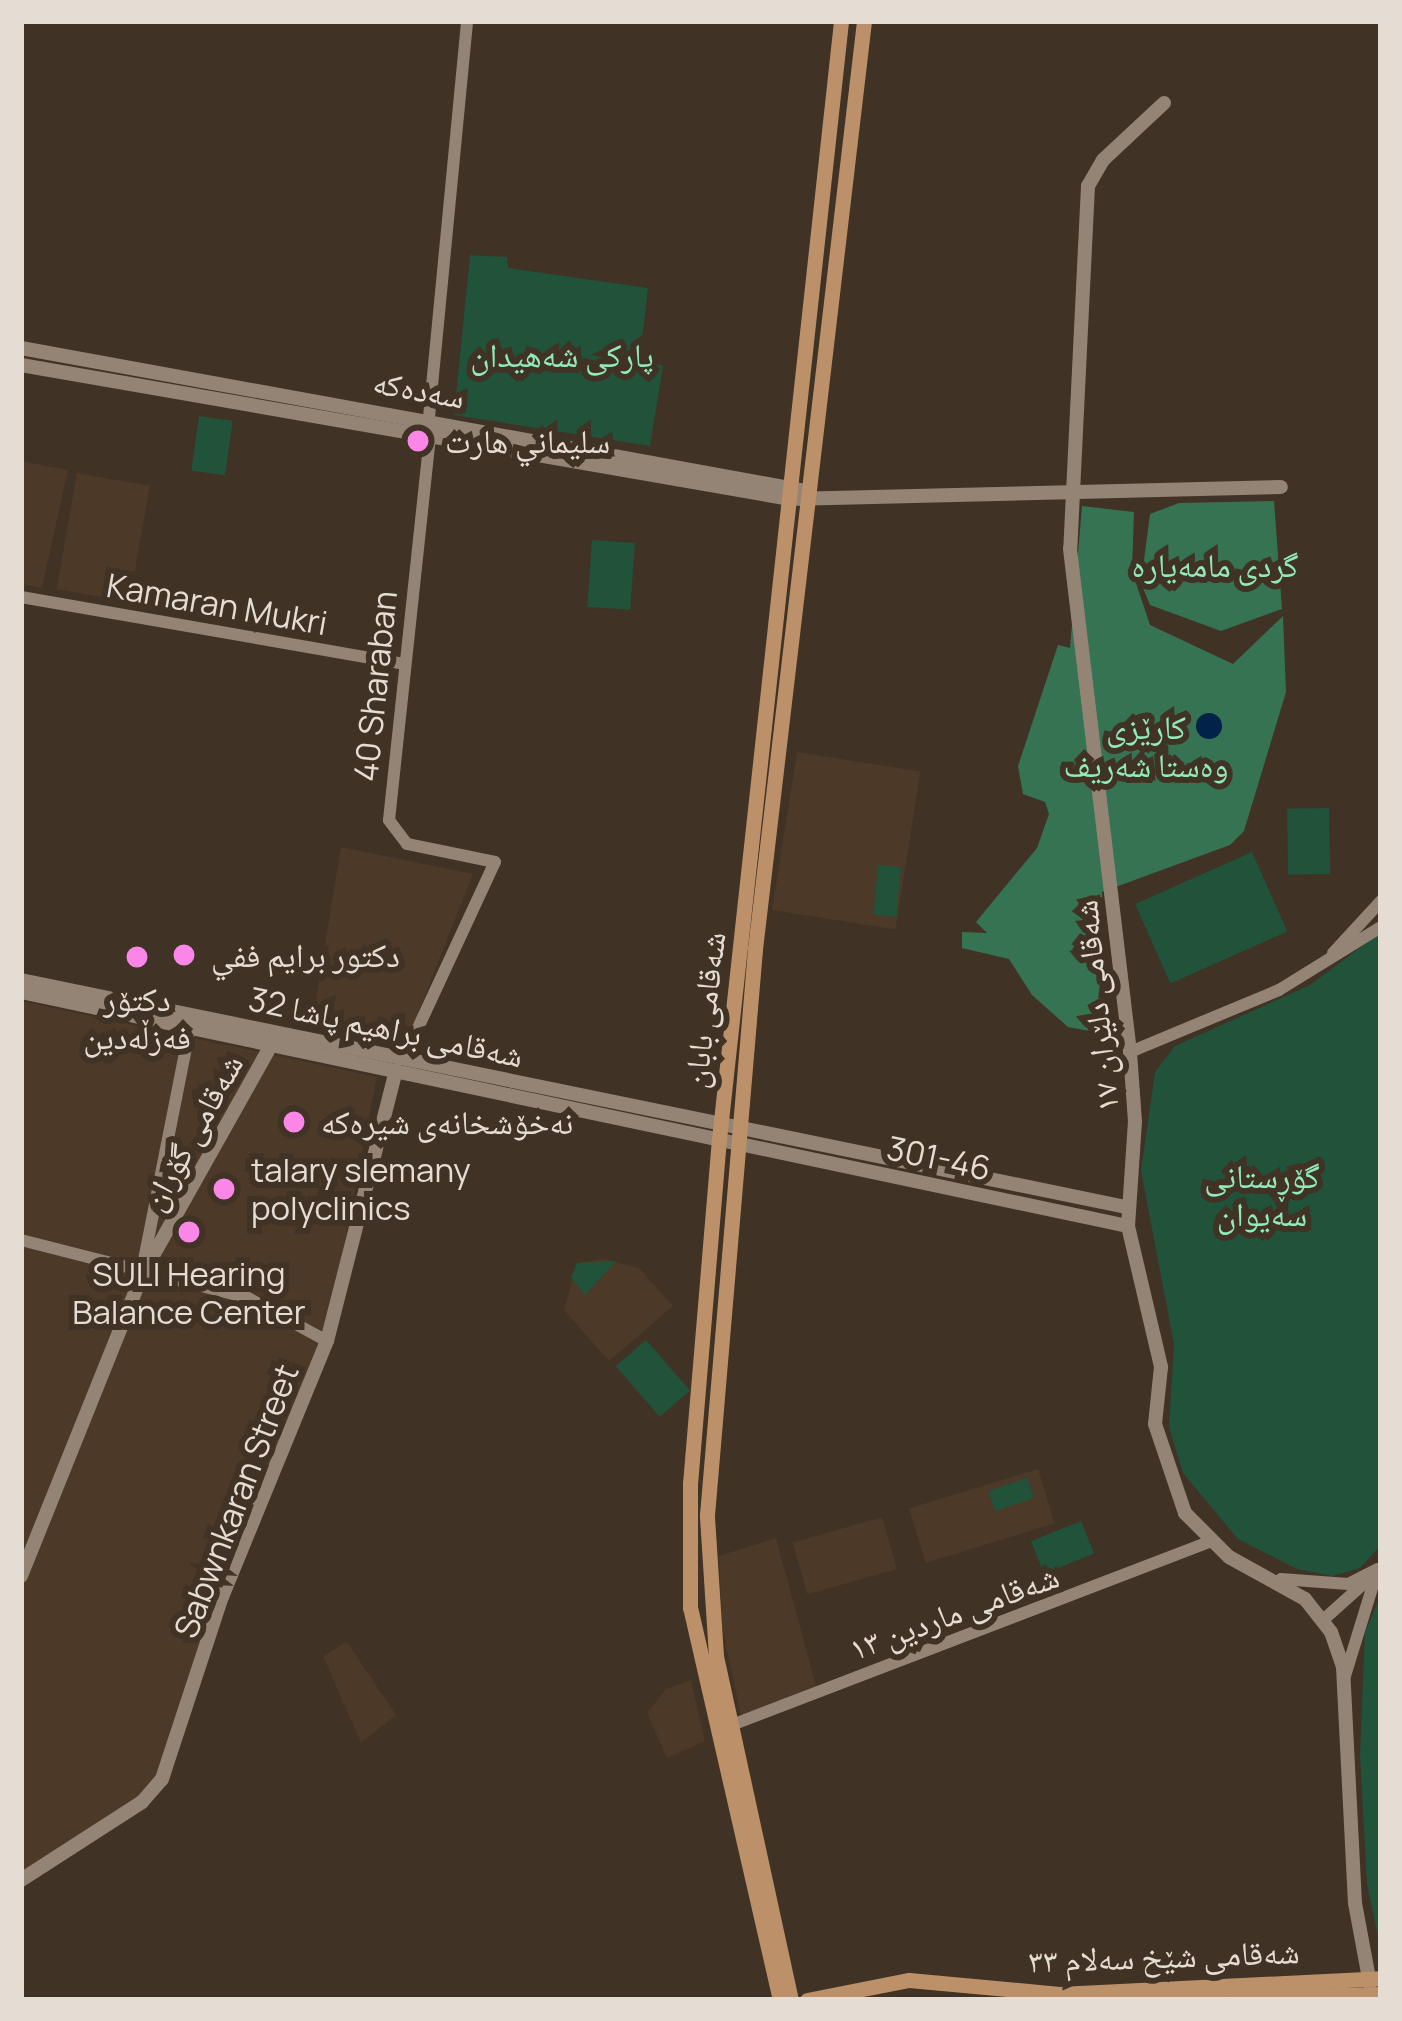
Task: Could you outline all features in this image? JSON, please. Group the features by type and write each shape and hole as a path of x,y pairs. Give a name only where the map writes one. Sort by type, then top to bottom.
{"main road":[{"name":"شەقامی بابان","path":"780,2000 724,1728 688,1597 720,1132 801,494 825,162 841,21"},
{"path":"791,2000 724,1728 707,1600 706,1515 801,494 864,21"},
{"name":"شەقامی دلێران ١٧","path":"1164,104 1103,160 1088,186 1073,494 1071,582 1130,1052 1135,1121 1128,1226 1161,1366 1155,1424 1164,1465 1185,1513 1209,1542 1281,1579 1322,1621 1344,1683 1355,1904 1376,1987"},
{"path":"830,123 839,131 852,124"},
{"path":"825,162 848,165"},
{"name":"سەدەکە","path":"21,348 111,372"},
{"name":"سەدەکە","path":"21,365 111,372 429,417 801,494"},
{"name":"سەدەکە","path":"135,376 575,464 801,494"},
{"path":"575,464 579,445"},
{"path":"801,494 1281,488"},
{"name":"شەقامی براهیم پاشا 32","path":"21,980 739,1136"},
{"name":"شەقامی براهیم پاشا 32","path":"21,992 271,1045 400,1065"},
{"name":"شەقامی گۆران","path":"21,1576 141,1277 271,1045"},
{"name":"Sabwnkaran Street","path":"21,1880 142,1802 162,1779 221,1597 327,1341 400,1065"},
{"name":"301-46","path":"739,1136 1126,1207"},
{"name":"301-46","path":"739,1136 1128,1226"},
{"name":"شەقامی شێخ سەلام ٣٣","path":"806,2000 873,1982 918,1981 1048,1996 1376,1987"},
{"name":"شەقامی شێخ سەلام ٣٣","path":"1105,2000 1148,1995"}],"street":[{"path":"429,417 467,21"},
{"name":"40 Sharaban","path":"400,1065 495,862 407,844 391,828 430,437"},
{"name":"Kamaran Mukri","path":"21,597 405,664"},
{"path":"1326,962 1381,901"},
{"path":"1130,1052 1280,990 1381,927"},
{"path":"141,1277 190,1028"},
{"path":"21,1240 141,1277 248,1298 327,1341"},
{"name":"شەقامی ماردین ١٣","path":"724,1728 1209,1542"},
{"path":"1281,1579 1348,1584 1379,1567"},
{"path":"1322,1621 1379,1567"},
{"path":"1344,1683 1379,1567"},
{"path":"918,1981 920,2000"}],"shaded area":[{"path":"21,461 68,470 42,588 21,584"},
{"path":"77,473 150,486 129,602 57,589"},
{"path":"797,752 920,772 895,930 772,910"},
{"path":"341,847 473,874 410,1033 384,1031 370,1041 311,1029"},
{"path":"21,1001 377,1077 323,1353 221,1596 184,1729 142,1802 21,1880"},
{"path":"604,1259 639,1268 673,1306 609,1361 564,1310 577,1263"},
{"path":"1038,1469 1055,1524 926,1563 909,1508"},
{"path":"882,1517 897,1569 807,1595 793,1543"},
{"path":"776,1538 816,1686 741,1716 722,1626 719,1556"},
{"path":"347,1642 396,1715 361,1743 323,1656"},
{"path":"691,1680 705,1741 667,1758 647,1713 666,1689"}],"green space":[{"name":"پارکی شەهیدان","path":"470,255 507,257 508,268 648,288 640,357 663,366 650,446 454,415"},
{"path":"199,416 233,421 225,475 191,470"},
{"name":"گردی مامەیارە","path":"1274,501 1282,609 1221,631 1150,605 1141,583 1150,514 1179,503"},
{"name":"کارێزی وەستا شەریف","path":"1082,506 1134,512 1132,571 1150,625 1233,664 1283,616 1286,692 1244,831 1230,845 1102,892 1103,1018 1090,1031 1068,1027 1032,995 1009,959 962,948 962,932 987,933 976,922 1037,848 1049,814 1045,802 1023,794 1018,766 1058,645 1070,648"},
{"path":"592,540 635,543 630,610 587,607"},
{"path":"1329,808 1330,874 1288,875 1287,809"},
{"path":"1252,852 1287,931 1170,984 1135,904"},
{"path":"878,865 901,867 897,917 874,915"},
{"name":"گۆڕستانی سەیوان","path":"1381,932 1381,1545 1360,1568 1332,1576 1297,1569 1238,1539 1183,1473 1169,1427 1174,1344 1141,1171 1155,1072 1175,1046 1310,985"},
{"path":"616,1261 585,1295 571,1278 577,1263"},
{"path":"646,1340 690,1391 660,1417 616,1366"},
{"path":"1027,1478 1034,1498 995,1511 988,1491"},
{"path":"1081,1521 1094,1553 1044,1574 1031,1541"},
{"path":"1381,1595 1381,1951 1367,1884 1360,1756 1365,1632"}],"water":[{"path":"1209,713 1222,726 1209,739 1196,726"}],"place":[{"name":"سليماني هارت","path":"418,441"},
{"name":"دكتور برايم ففي","path":"184,955"},
{"name":"دکتۆر فەزڵەدین","path":"137,957"},
{"name":"نەخۆشخانەی شیرەکە","path":"294,1122"},
{"name":"talary slemany polyclinics","path":"224,1189"},
{"name":"SULI Hearing Balance Center","path":"189,1232"}]}
